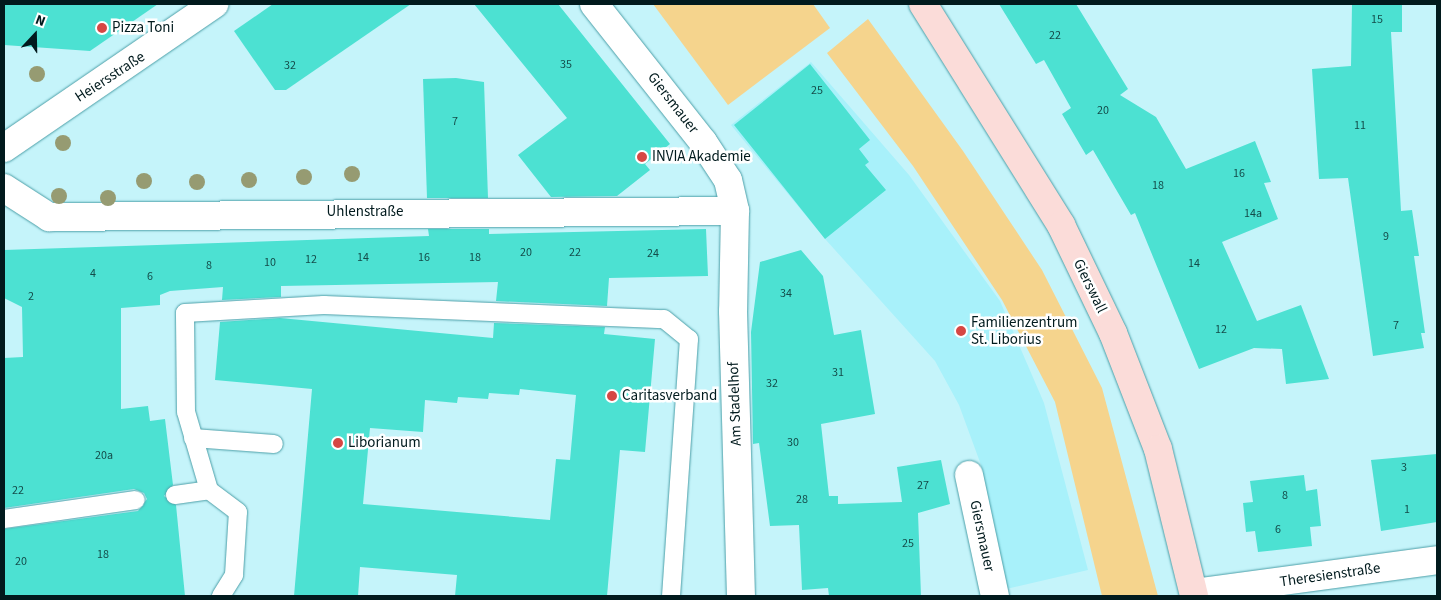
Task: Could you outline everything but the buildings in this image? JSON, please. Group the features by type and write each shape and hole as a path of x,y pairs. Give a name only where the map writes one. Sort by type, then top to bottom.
{"main road":[{"name":"Gierswall","path":"924,4 1061,225 1113,333 1158,449 1194,595"}],"street":[{"name":"Heiersstraße","path":"8,137 214,4"},
{"name":"Giersmauer","path":"594,4 703,142 728,180 734,212"},
{"name":"Uhlenstraße","path":"4,188 49,217 734,212"},
{"name":"Am Stadelhof","path":"734,212 732,311 741,596"},
{"name":"Giersmauer","path":"969,475 995,596"},
{"name":"Theresienstraße","path":"1194,595 1437,560"}],"lane":[{"path":"221,596 234,575 238,512 209,490 186,412 185,312 324,305 664,319 689,339 671,596"},
{"path":"193,438 274,444"},
{"path":"175,495 209,490"},
{"path":"4,519 136,500"}],"shaded area":[{"path":"653,4 813,4 830,28 728,105"},
{"path":"868,19 963,151 1042,270 1102,388 1158,596 1102,596 1055,402 1002,300 913,166 827,53"},
{"name":"Familienzentrum St. Liborius","path":"811,62 909,175 1000,301 1044,403 1088,570 1006,589 981,465 959,405 935,361 826,240 731,125"}],"place":[{"name":"Pizza Toni","path":"102,28"},
{"name":"INVIA Akademie","path":"642,157"},
{"name":"Familienzentrum St. Liborius","path":"961,331"},
{"name":"Caritasverband","path":"612,396"},
{"name":"Liborianum","path":"338,443"}]}
